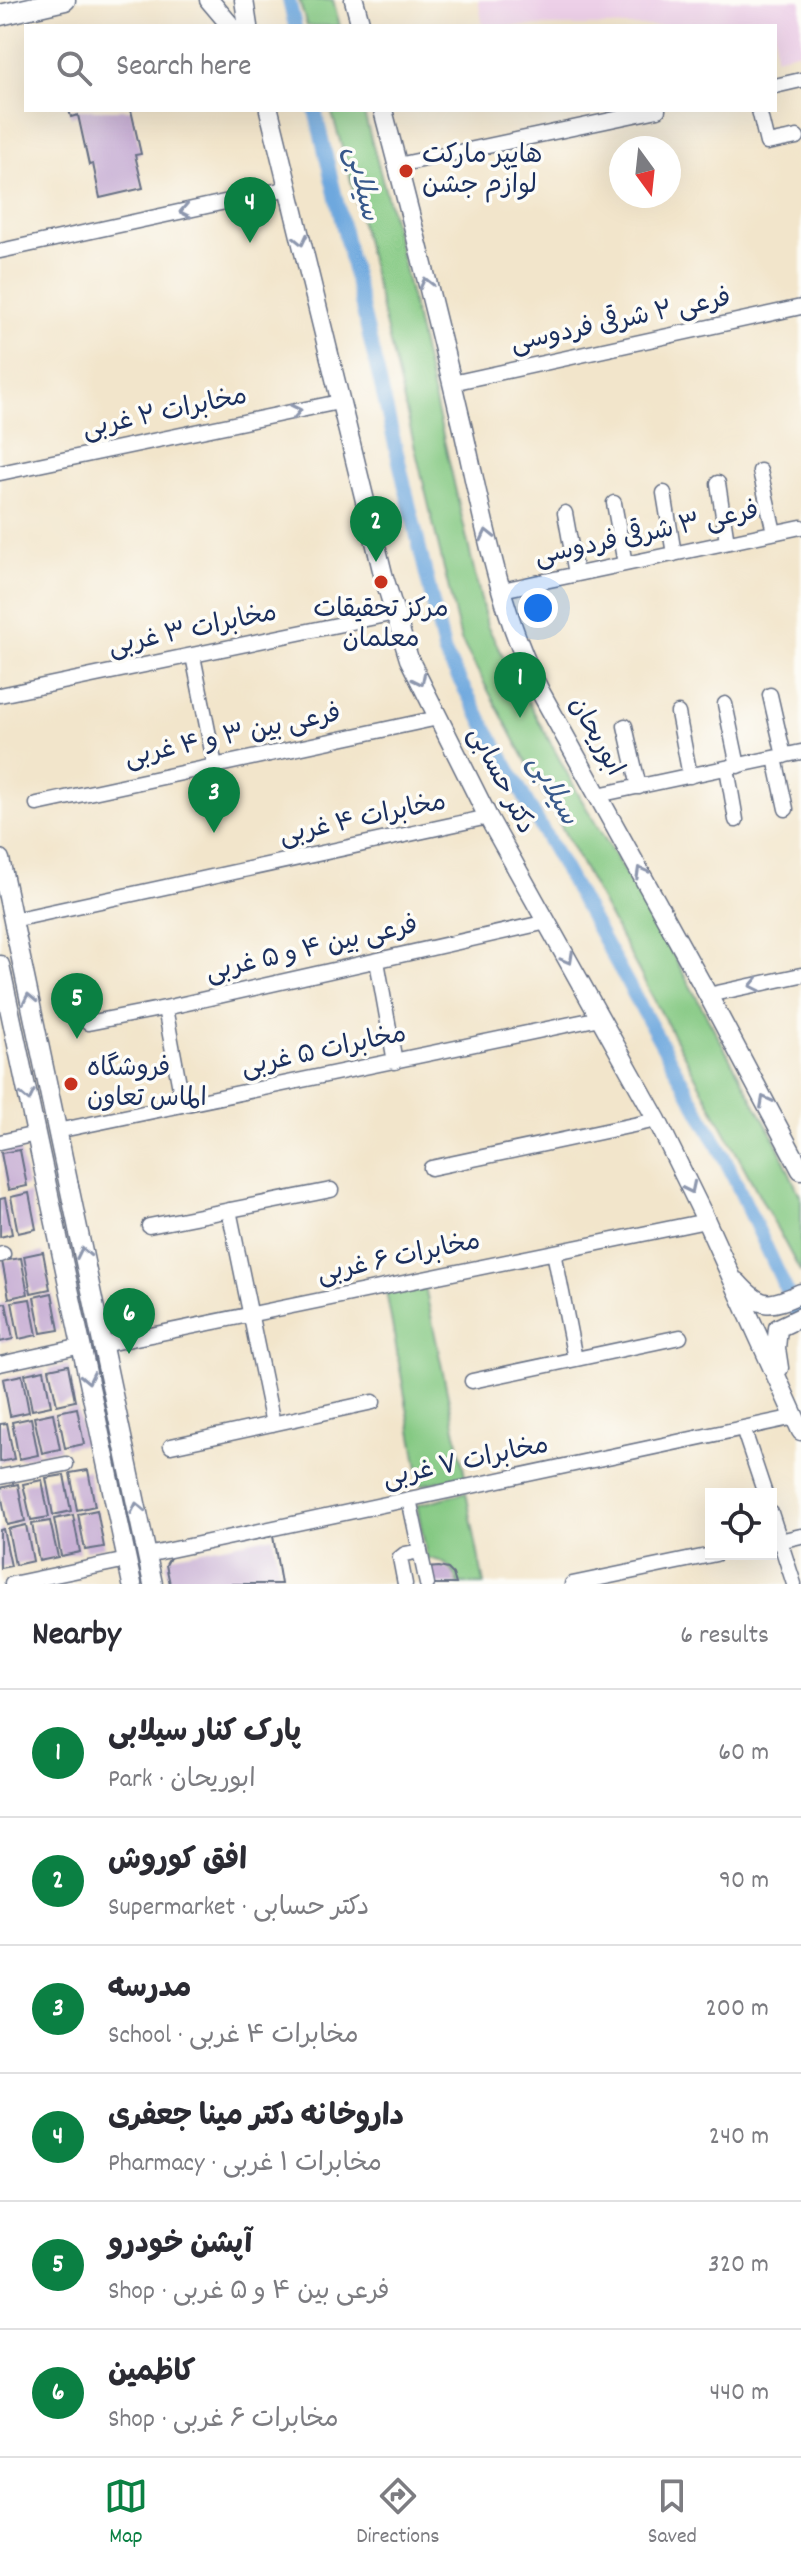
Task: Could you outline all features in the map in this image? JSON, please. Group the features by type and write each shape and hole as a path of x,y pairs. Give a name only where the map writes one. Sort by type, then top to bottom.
{"main road":[{"path":"0,15 65,0"},
{"path":"209,0 229,24"},
{"path":"244,0 248,24"},
{"path":"354,0 360,24"},
{"name":"دکتر حسابی","path":"270,112 339,402 383,574 409,659 488,817 657,1120 798,1424"},
{"name":"ابوریحان","path":"384,112 490,548 529,669 801,1170"},
{"path":"0,859 153,1584"},
{"path":"0,965 132,1584"},
{"path":"54,1218 75,1214"},
{"path":"727,1271 749,1295 766,1304 777,1304 801,1293"},
{"path":"781,1387 776,1348 778,1328 801,1317"}],"street":[{"path":"777,86 801,80"},
{"path":"398,165 649,112"},
{"path":"759,112 767,143 797,137"},
{"path":"0,251 289,188"},
{"name":"فرعی ۲ شرقی فردوسی","path":"452,383 801,307"},
{"name":"مخابرات ۲ غربی","path":"0,473 339,402"},
{"path":"760,471 774,532"},
{"path":"718,483 727,542"},
{"path":"664,493 674,554"},
{"path":"614,503 625,564"},
{"path":"565,513 576,574"},
{"name":"فرعی ۳ شرقی فردوسی","path":"502,590 801,527"},
{"name":"مخابرات ۳ غربی","path":"0,695 395,613"},
{"path":"193,656 215,766"},
{"path":"770,695 786,809"},
{"path":"725,704 736,820"},
{"path":"678,713 690,776"},
{"name":"فرعی بین ۳ و ۴ غربی","path":"37,804 438,718"},
{"path":"625,726 639,787"},
{"path":"598,795 801,752"},
{"name":"مخابرات ۴ غربی","path":"13,920 488,817"},
{"name":"فرعی بین ۴ و ۵ غربی","path":"88,1023 547,922"},
{"path":"377,961 395,1062"},
{"path":"708,995 801,975"},
{"path":"165,1008 183,1105"},
{"name":"مخابرات ۵ غربی","path":"57,1131 600,1018"},
{"path":"431,1168 657,1120"},
{"path":"0,1142 36,1134"},
{"path":"149,1226 331,1190"},
{"path":"229,1210 273,1424"},
{"name":"مخابرات ۶ غربی","path":"102,1345 706,1221"},
{"path":"554,1252 575,1359"},
{"path":"472,1381 680,1337"},
{"path":"0,1364 82,1346"},
{"path":"171,1446 373,1402"},
{"name":"مخابرات ۷ غربی","path":"147,1555 743,1428 798,1424"},
{"path":"743,1428 763,1488"},
{"path":"0,1477 66,1464"},
{"path":"409,1499 427,1584"},
{"path":"777,1542 801,1536"},
{"path":"777,1544 794,1584"},
{"path":"405,1584 400,1558 420,1551"},
{"path":"572,1584 705,1556"},
{"path":"12,1584 127,1560"}],"shaded area":[{"path":"478,0 801,0 801,51 777,57 777,24 483,24"}],"green space":[{"path":"299,0 333,0 339,24 306,24"},
{"path":"332,112 364,112 391,211 487,626 580,797 666,942 775,1140 801,1198 801,1273 461,640 348,168"},
{"path":"424,1283 465,1476 421,1485 386,1291"},
{"path":"466,1492 484,1584 458,1584 447,1566 427,1558 417,1505"}],"building":[{"path":"70,112 131,112 141,154 135,155 143,188 100,198 78,115 71,117"},
{"path":"20,1150 27,1186 8,1190 1,1153"},
{"path":"29,1193 36,1229 18,1233 11,1197"},
{"path":"5,1198 12,1234 0,1237 0,1199"},
{"path":"43,1252 50,1289 31,1293 24,1256"},
{"path":"21,1258 28,1294 9,1298 2,1261"},
{"path":"52,1293 59,1330 41,1333 34,1297"},
{"path":"30,1299 37,1335 19,1339 12,1302"},
{"path":"6,1303 13,1339 0,1342 0,1304"},
{"path":"68,1365 75,1401 57,1405 49,1369"},
{"path":"44,1370 51,1406 32,1410 25,1374"},
{"path":"22,1375 29,1412 10,1416 3,1379"},
{"path":"77,1408 84,1444 65,1448 58,1412"},
{"path":"53,1413 60,1449 42,1453 34,1417"},
{"path":"31,1418 38,1455 19,1459 12,1422"},
{"path":"7,1423 14,1459 0,1462 0,1424"},
{"path":"88,1470 95,1506 77,1510 70,1473"},
{"path":"64,1475 71,1511 53,1515 46,1478"},
{"path":"42,1480 49,1517 31,1520 23,1484"},
{"path":"18,1484 25,1521 7,1525 0,1488"},
{"path":"97,1510 104,1547 85,1550 78,1514"},
{"path":"73,1515 80,1552 61,1556 54,1519"},
{"path":"50,1521 58,1557 39,1561 32,1524"},
{"path":"26,1525 33,1561 15,1565 8,1529"},
{"path":"3,1529 11,1566 0,1568 0,1530"},
{"path":"273,1536 281,1584 170,1584 166,1565 171,1556"},
{"path":"439,1567 453,1574 456,1584 430,1584 427,1568"}],"waterway":[{"name":"سیلابی","path":"289,0 295,24"},
{"name":"سیلابی","path":"315,112 445,654 723,1155 801,1321"}],"place":[{"name":"هایپر مارکت لوازم جشن","path":"406,171"},
{"name":"داروخانه دکتر مینا جعفری","path":"250,243"},
{"name":"افق کوروش","path":"376,562"},
{"name":"مرکز تحقیقات معلمان","path":"381,582"},
{"name":"پارک کنار سیلابی","path":"520,718"},
{"name":"مدرسه","path":"214,833"},
{"name":"آپشن خودرو","path":"77,1039"},
{"name":"فروشگاه الماس تعاون","path":"71,1084"},
{"name":"کاظمین","path":"129,1354"}]}
